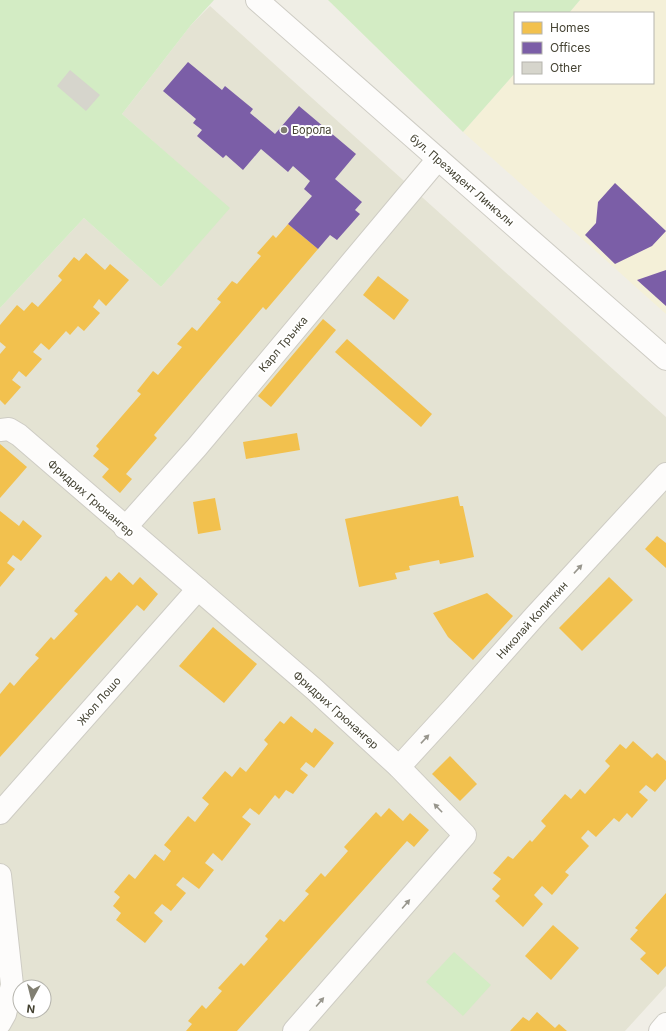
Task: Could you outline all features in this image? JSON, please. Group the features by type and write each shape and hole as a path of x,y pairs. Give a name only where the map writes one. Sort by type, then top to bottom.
{"street":[{"name":"бул. Президент Линкълн","path":"257,0 666,359"},
{"name":"Карл Трънка","path":"125,528 202,441 438,159"},
{"name":"Фридрих Грюнангер","path":"0,430 9,430 19,435 125,528 314,689 399,767 465,836 294,1031"},
{"name":"Николай Копиткин","path":"399,767 666,474"},
{"name":"Жюл Лошо","path":"0,813 198,589"},
{"path":"0,875 12,985 5,1014 0,1023"},
{"path":"660,1031 666,1024"}],"shaded area":[{"path":"580,0 666,0 666,314 463,132 514,74 514,84 654,84 654,12 570,12"},
{"path":"210,6 666,417 666,986 625,1031 0,1031 0,308 84,218 161,287 229,208 122,114 191,25"}],"green space":[{"path":"0,0 214,0 191,25 122,114 230,208 161,287 84,218 0,308"},
{"path":"328,0 580,0 570,12 514,12 514,74 463,132"},
{"path":"454,952 491,985 463,1016 426,982"}],"building: Homes":[{"path":"288,224 318,249 266,310 263,307 154,435 157,438 126,474 132,479 120,493 102,477 109,469 93,456 99,449 96,446 141,394 137,391 153,371 158,375 182,347 177,344 192,327 197,331 221,302 217,299 232,281 237,284 261,256 257,253 273,235 276,238"},
{"path":"86,253 105,270 110,264 129,280 106,306 99,299 93,307 100,313 84,331 78,326 70,335 66,331 49,350 41,343 33,352 42,359 26,377 19,371 12,380 21,387 5,405 0,400 0,354 6,347 0,342 0,325 17,305 24,311 32,302 38,307 62,280 58,276 74,257 79,261"},
{"path":"378,276 409,300 394,320 363,295"},
{"path":"323,319 336,330 271,407 258,396"},
{"path":"347,339 432,414 421,427 335,352"},
{"path":"297,433 300,450 246,459 243,442"},
{"path":"0,444 27,467 0,498"},
{"path":"458,496 460,506 463,506 474,557 440,564 439,560 409,566 410,570 395,573 397,579 359,587 345,519"},
{"path":"215,498 221,530 198,534 193,502"},
{"path":"0,511 19,526 23,520 42,536 21,561 13,555 7,563 15,569 0,587"},
{"path":"657,536 666,543 666,568 645,549"},
{"path":"119,572 133,585 140,577 158,594 144,611 137,605 0,757 0,694 10,682 14,686 39,658 35,655 51,637 54,640 78,614 74,611 106,576 111,581"},
{"path":"609,577 633,600 582,651 559,628"},
{"path":"487,593 513,616 473,660 448,637 433,613"},
{"path":"213,627 257,664 224,703 179,666"},
{"path":"291,716 312,733 315,728 334,743 314,768 306,762 300,769 308,775 293,794 286,790 279,799 275,795 259,815 250,808 242,817 251,824 222,861 213,853 205,863 214,870 199,889 183,877 176,885 186,893 171,911 162,904 154,913 163,921 145,943 116,920 121,913 113,906 120,897 114,892 129,874 135,879 155,854 164,861 171,851 164,845 188,816 195,822 209,804 202,798 225,771 232,777 240,767 246,772 268,744 264,740 280,721 284,724"},
{"path":"633,741 652,758 657,753 666,761 666,779 655,792 646,785 639,792 648,800 632,818 627,813 619,822 614,818 596,837 588,830 581,838 589,846 565,872 569,875 552,895 542,886 534,895 543,904 523,927 495,901 500,896 492,889 501,879 493,873 508,856 513,859 530,840 532,842 546,826 541,821 565,794 571,799 580,789 585,794 610,766 605,761 620,744 626,749"},
{"path":"450,756 477,784 460,801 432,774"},
{"path":"389,808 403,821 410,813 429,830 414,847 407,841 237,1031 186,1031 192,1024 188,1021 202,1005 206,1009 222,991 218,988 241,963 244,966 268,939 265,936 280,919 284,922 309,894 305,891 321,873 325,877 348,851 344,847 376,812 381,817"},
{"path":"666,893 666,966 658,975 640,959 646,953 630,939 638,930 635,928"},
{"path":"553,925 579,948 551,980 525,956"},
{"path":"537,1012 555,1028 559,1024 567,1031 510,1031 523,1017 529,1021"}],"building: Offices":[{"path":"188,62 222,90 225,86 253,109 250,113 275,134 299,106 356,154 335,179 362,202 355,210 360,214 337,240 330,235 318,249 288,224 312,196 304,189 310,181 293,166 288,172 261,149 243,170 226,155 223,158 197,136 202,130 193,123 196,119 163,91"},
{"path":"615,183 666,231 652,246 615,264 585,235 596,223 598,202"},
{"path":"666,270 666,306 637,280"}],"building: Other":[{"path":"70,70 100,95 86,111 57,86"}],"place":[{"name":"Борола","path":"284,130"}]}
